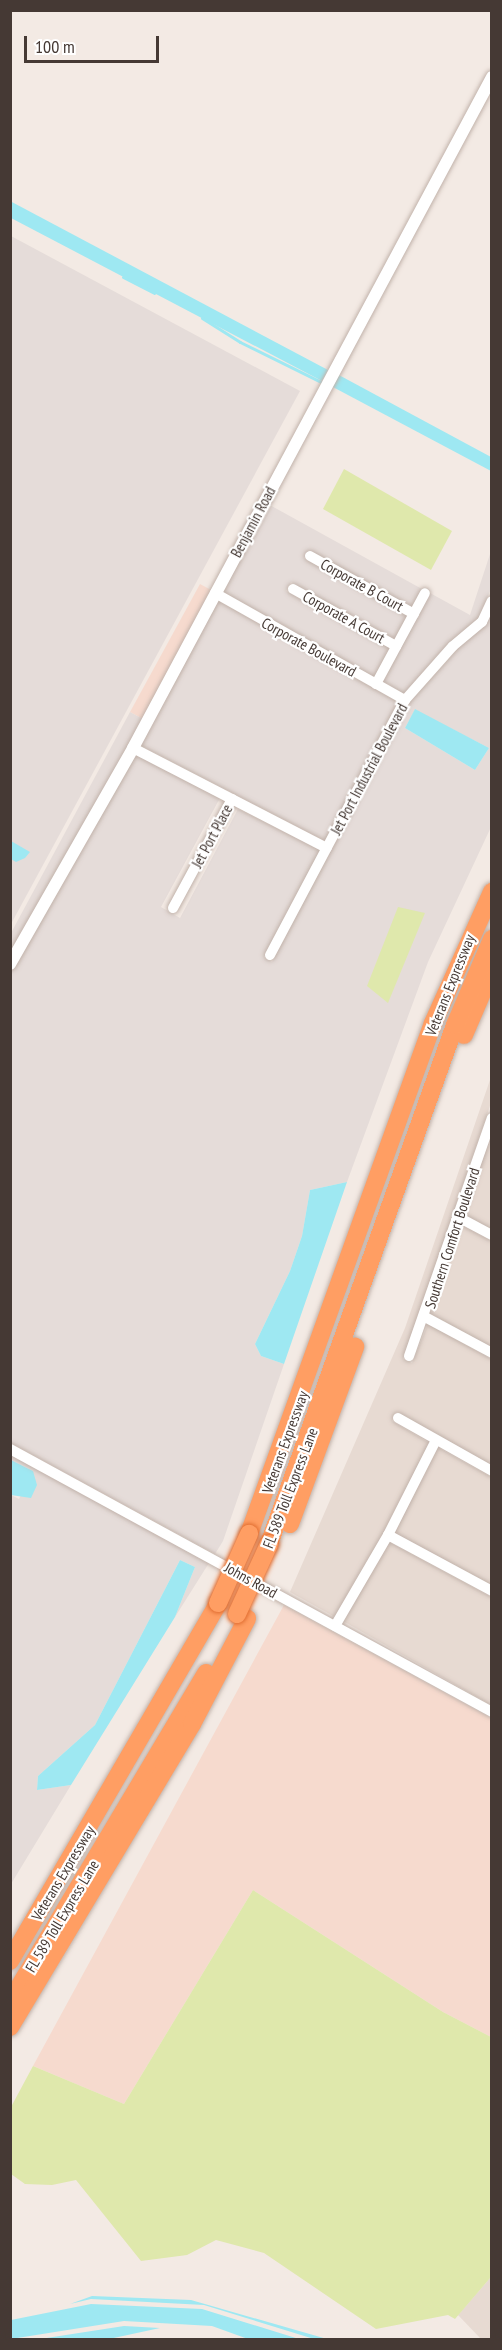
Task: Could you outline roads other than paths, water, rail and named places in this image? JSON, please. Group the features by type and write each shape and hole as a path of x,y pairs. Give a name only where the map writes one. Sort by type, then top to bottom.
{"highway":[{"name":"Veterans Expressway","path":"10,1961 218,1603 249,1534 433,1023 492,892"},
{"name":"FL 589 Toll Express Lane","path":"274,1547 455,1024 492,939"},
{"path":"10,2027 192,1724 274,1547 323,1439 454,1063 492,970"},
{"name":"FL 589 Toll Express Lane","path":"10,2002 242,1617"}],"street":[{"name":"Benjamin Road","path":"10,964 133,748 492,77"},
{"name":"Corporate B Court","path":"310,556 414,614"},
{"name":"Corporate A Court","path":"292,589 396,646"},
{"name":"Corporate Boulevard","path":"215,593 405,700"},
{"path":"376,684 425,593"},
{"name":"Jet Port Industrial Boulevard","path":"270,955 405,700 453,646 482,622 492,601"},
{"name":"Jet Port Place","path":"133,748 232,799 173,908"},
{"path":"232,799 327,848"},
{"name":"Southern Comfort Boulevard","path":"409,1356 425,1317 491,1119"},
{"path":"458,1217 492,1236"},
{"path":"425,1317 492,1353"},
{"path":"398,1418 492,1471"},
{"path":"335,1626 388,1535 436,1440"},
{"name":"Johns Road","path":"10,1449 492,1712"},
{"path":"388,1535 492,1591"}],"water":[{"path":"10,201 328,370 322,381 11,218"},
{"path":"337,374 491,457 491,471 331,386"},
{"path":"415,709 489,748 475,770 405,728"},
{"path":"11,841 30,852 25,858 16,862 11,859"},
{"path":"347,1182 284,1364 261,1356 255,1344 290,1271 302,1236 310,1190"},
{"path":"11,1460 33,1471 37,1485 31,1498 11,1495"},
{"path":"180,1560 195,1567 175,1617 71,1785 37,1790 38,1776 95,1725"},
{"path":"92,2296 191,2300 327,2339 314,2339 204,2305 91,2299 70,2304"},
{"path":"91,2304 202,2309 299,2339 248,2339 212,2326 124,2321 11,2339 11,2320"},
{"path":"124,2326 160,2328 109,2339 40,2339"}],"waterway":[{"path":"123,277 154,293"},
{"path":"202,318 240,342 323,383"}]}
